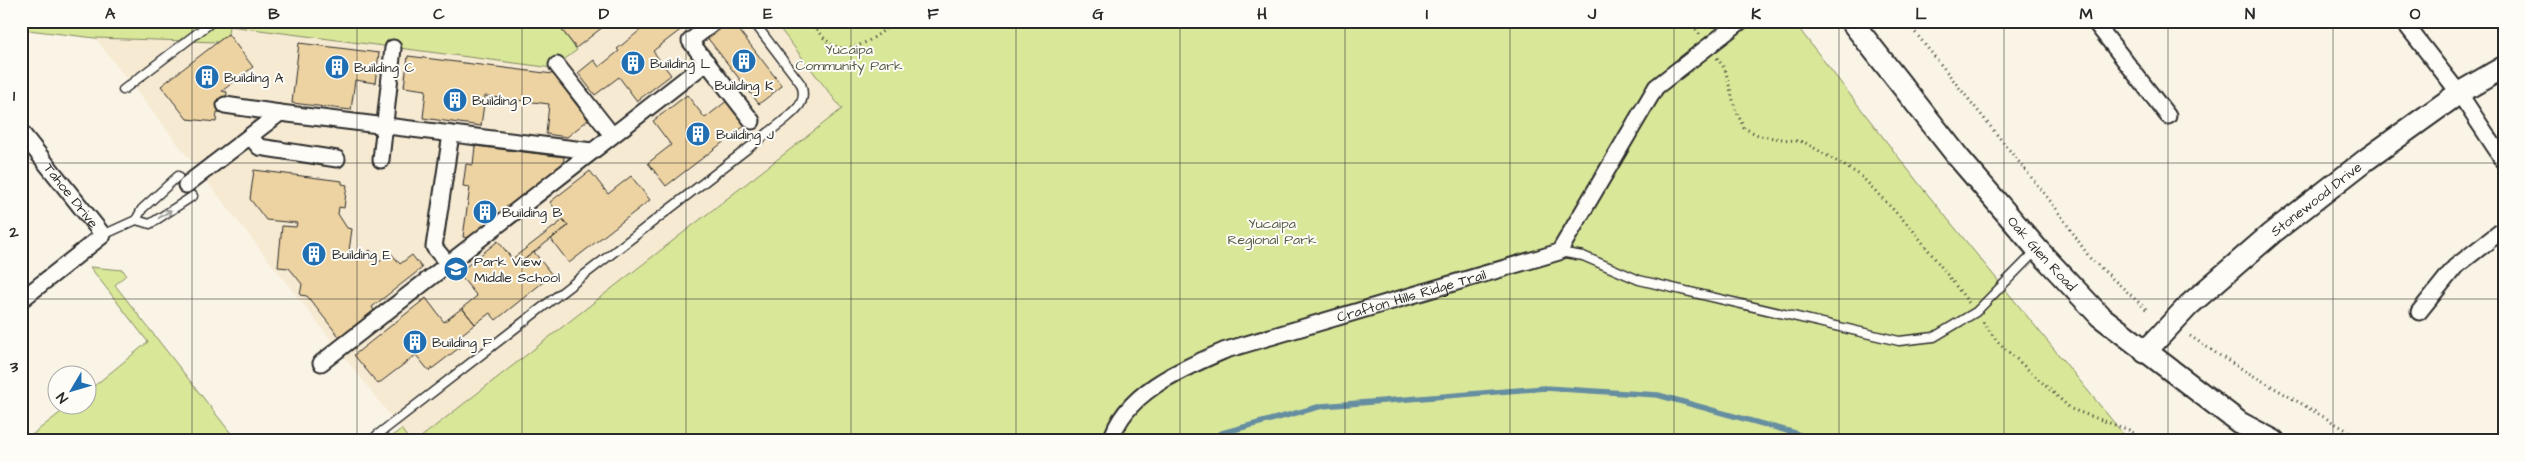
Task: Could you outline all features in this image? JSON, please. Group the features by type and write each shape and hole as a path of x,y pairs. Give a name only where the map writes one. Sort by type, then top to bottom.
{"main road":[{"name":"Oak Glen Road","path":"1851,21 1959,158 2038,250 2100,316 2145,352 2240,422 2274,441"},
{"name":"Stonewood Drive","path":"2145,352 2189,305 2272,233 2367,159 2459,93 2504,67"}],"street":[{"path":"716,21 690,41 752,121"},
{"path":"1559,252 1656,87 1740,21"},
{"path":"2094,21 2168,116"},
{"path":"2403,21 2459,93 2504,161"},
{"path":"381,160 393,48"},
{"path":"321,363 706,62"},
{"path":"558,65 612,135"},
{"path":"225,105 592,151"},
{"path":"186,185 280,113"},
{"name":"Tahoe Drive","path":"21,132 103,235"},
{"path":"448,264 434,247 451,134"},
{"path":"250,136 258,147 337,159"},
{"path":"2419,312 2454,267 2504,229"},
{"path":"21,300 103,235"},
{"name":"Crafton Hills Ridge Trail","path":"1111,441 1115,428 1139,398 1174,372 1226,350 1559,252"}],"lane":[{"path":"123,90 213,21"},
{"path":"376,436 800,106 804,95 801,84 753,21"},
{"path":"136,220 150,224 186,185"},
{"path":"103,235 136,220 142,209 186,185"},
{"path":"1559,252 1583,256 1639,280 1899,341 1934,337 1976,312 2038,250"}],"path":[{"path":"812,21 828,42 846,48 870,41 895,21"},
{"path":"1690,21 1725,69 1734,108 1744,128 1760,136 1804,142 1860,175 1913,230 1997,341 2071,409 2128,430 2146,441"},
{"path":"1906,21 2056,207 2090,258 2148,310"},
{"path":"2190,336 2226,360 2365,441"}],"shaded area":[{"name":"Park View Middle School","path":"229,21 774,21 842,109 416,441 410,441 95,38 218,42"}],"green space":[{"path":"22,21 555,21 577,50 553,68 229,26 228,34 218,42 95,38 28,30"},
{"name":"Yucaipa Regional Park","path":"774,21 1793,21 1920,185 2129,441 416,441 842,109"},
{"path":"90,267 123,270 126,275 115,285 237,441 24,441 58,414 98,414 98,383 148,342"},
{"path":"401,429 410,441 386,441"}],"building":[{"path":"555,21 606,21 608,23 576,48"},
{"name":"Building L","path":"640,21 692,21 653,51 671,75 637,101 619,77 595,95 578,73 594,60 599,67 619,51 617,49 644,27"},
{"name":"Building K","path":"726,21 732,21 782,86 759,104 706,36"},
{"name":"Building A","path":"228,34 253,67 222,91 227,92 225,113 217,112 216,122 187,119 161,86"},
{"name":"Building C","path":"299,43 379,53 375,83 355,80 351,110 292,103"},
{"name":"Building D","path":"408,56 553,74 588,120 567,137 546,134 549,104 485,96 481,126 423,118 426,90 404,87"},
{"name":"Building J","path":"687,95 705,118 728,100 747,124 666,186 648,163 671,145 653,121"},
{"name":"Building B","path":"475,146 564,157 563,165 469,238 463,237 470,187 463,186 466,164 473,165"},
{"name":"Building E","path":"254,170 342,181 342,184 347,185 344,208 339,207 338,214 347,228 352,229 348,258 358,260 370,250 379,262 391,253 400,264 412,255 422,268 372,307 375,312 341,339 307,296 300,295 302,284 289,268 278,267 282,226 296,227 297,223 266,220 250,199"},
{"path":"590,171 608,194 631,176 650,200 569,263 551,239 568,226 550,202"},
{"path":"563,220 568,226 517,265 512,259"},
{"path":"498,241 517,265 534,252 552,275 496,320 490,313 475,324 462,308 477,296 458,273"},
{"name":"Building F","path":"426,298 444,322 462,308 475,324 457,338 463,345 429,371 416,355 378,384 354,355"}],"waterway":[{"path":"1207,441 1222,433 1322,406 1545,388 1658,395 1795,433 1814,441"}],"place":[{"name":"Building K","path":"744,61"},
{"name":"Building L","path":"633,63"},
{"name":"Building C","path":"337,67"},
{"name":"Building A","path":"207,77"},
{"name":"Building D","path":"455,100"},
{"name":"Building J","path":"698,134"},
{"name":"Building B","path":"485,212"},
{"name":"Building E","path":"314,254"},
{"name":"Park View Middle School","path":"456,269"},
{"name":"Building F","path":"415,342"}],"park label":[{"name":"Yucaipa Community Park","path":"849,58"}]}
